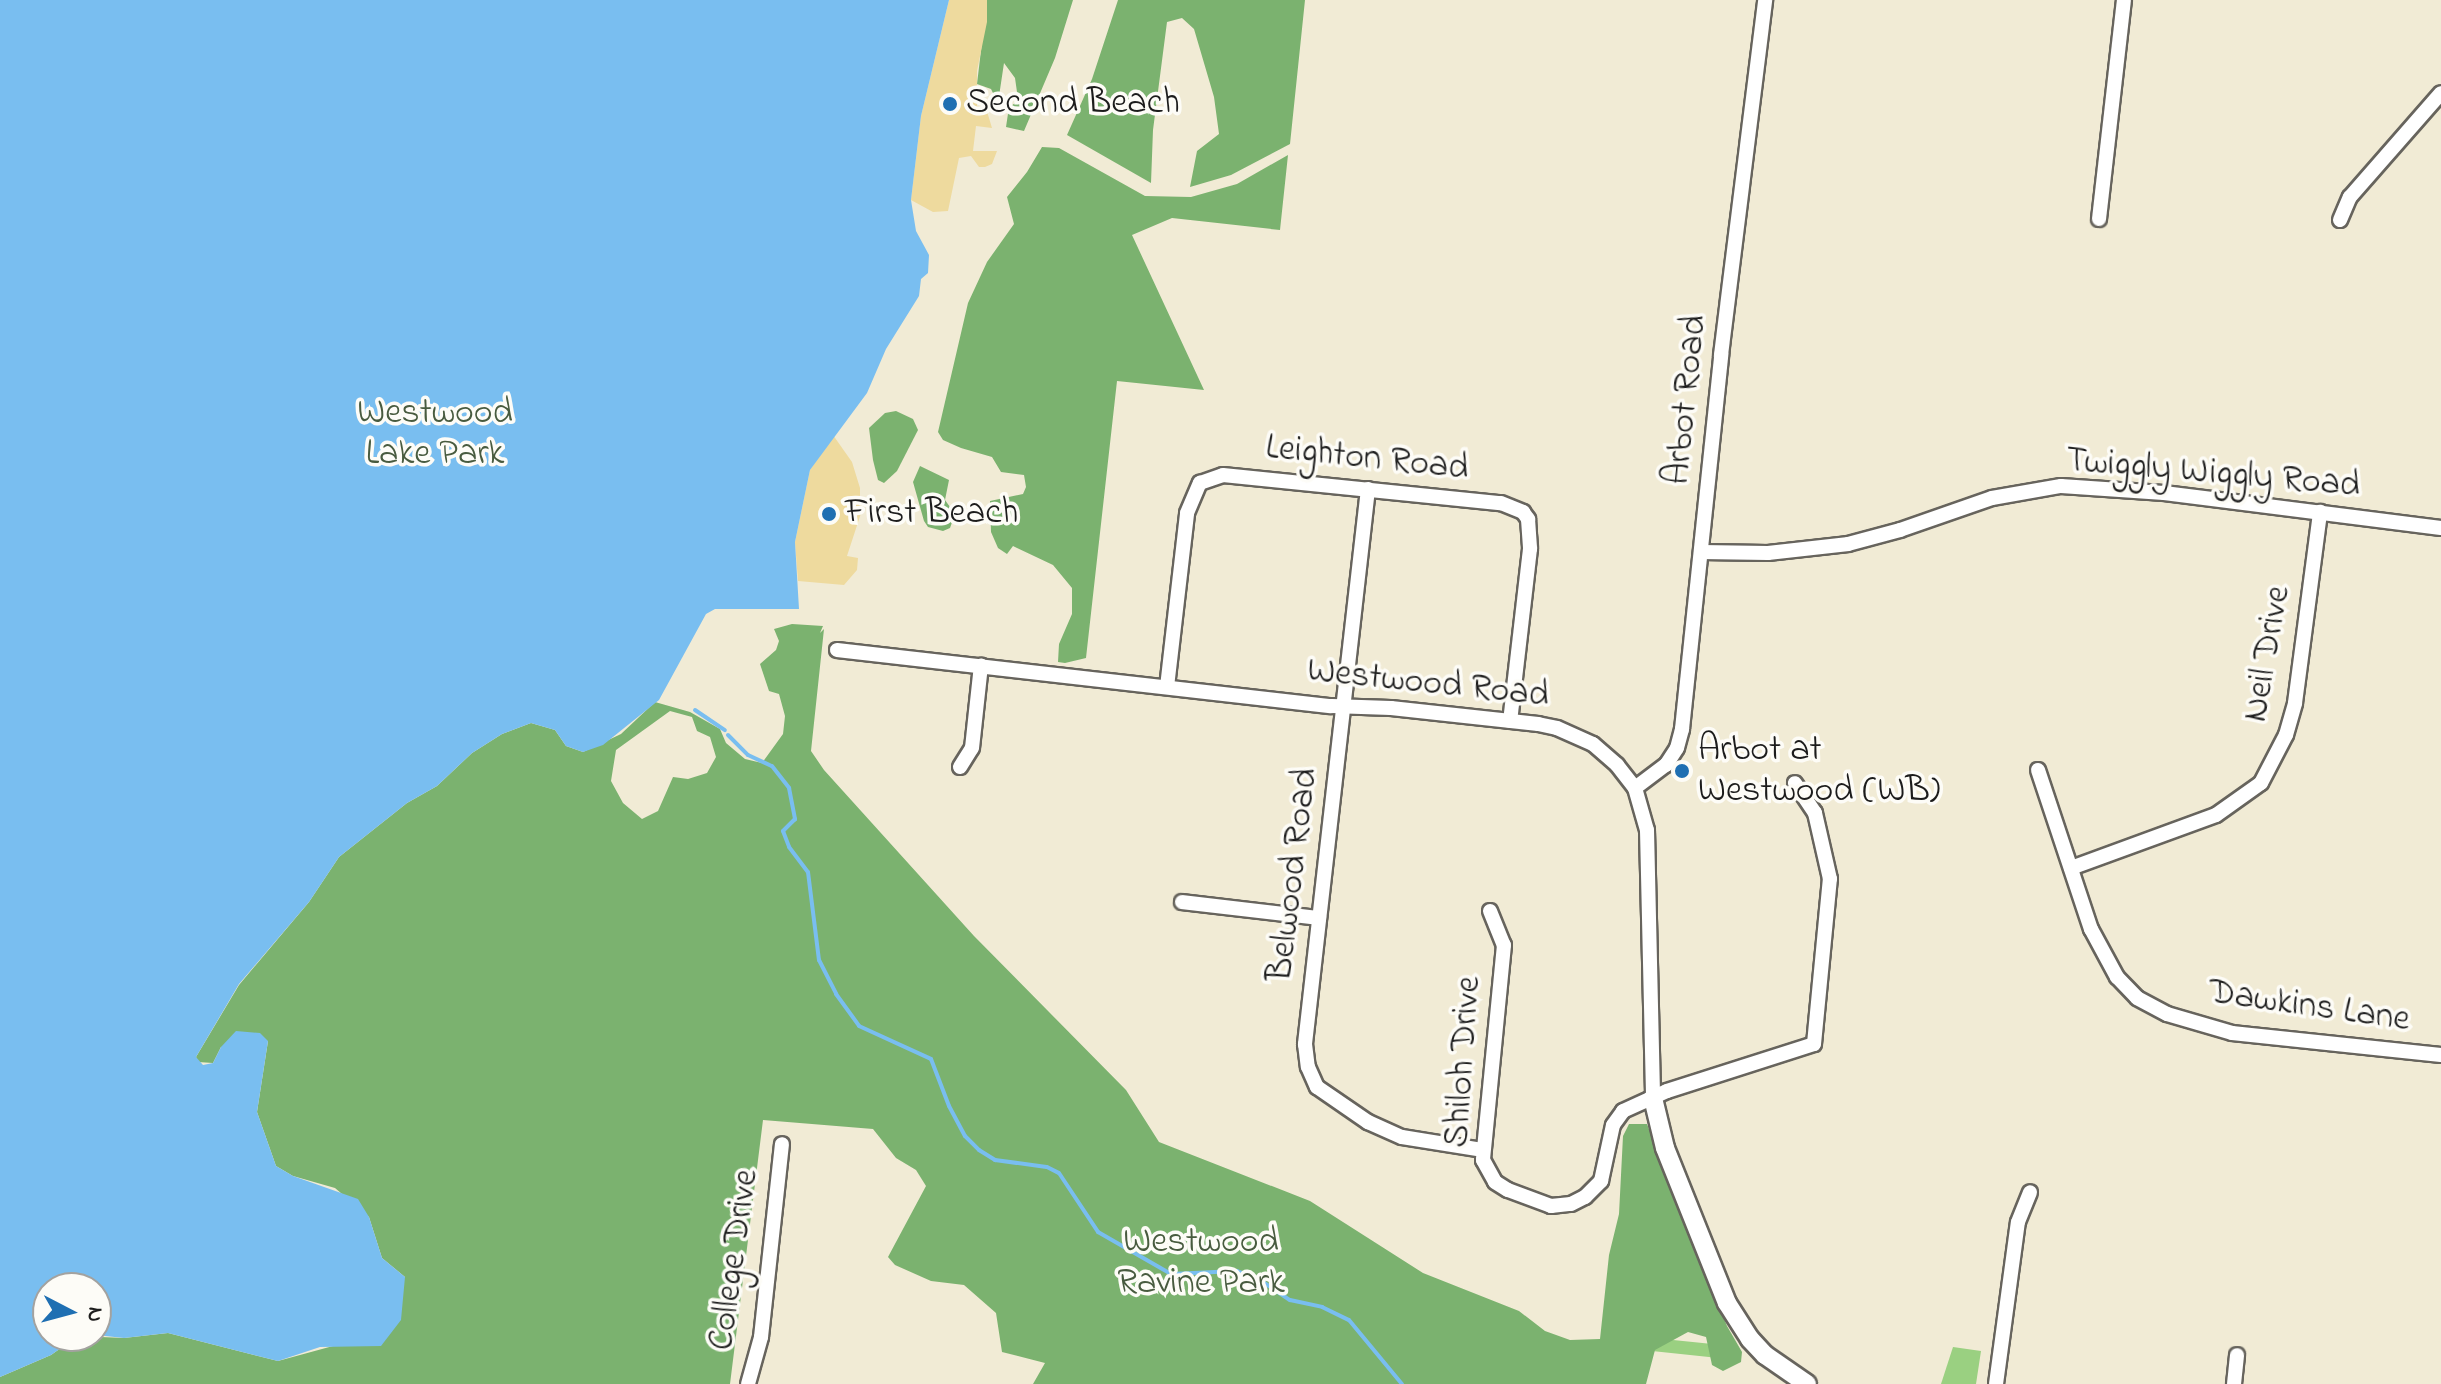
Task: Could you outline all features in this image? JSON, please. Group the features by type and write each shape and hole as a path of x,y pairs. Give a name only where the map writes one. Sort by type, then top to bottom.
{"street":[{"name":"Arbot Road","path":"1635,788 1666,765 1680,739 1765,0"},
{"path":"2099,219 2124,0"},
{"path":"2340,220 2350,197 2441,93"},
{"name":"Leighton Road","path":"1167,687 1185,527 1200,483 1223,475 1368,489 1501,503 1516,508 1528,519 1530,549 1510,721"},
{"name":"Twiggly Wiggly Road","path":"1701,552 1768,553 1848,544 1900,530 1992,498 2061,486 2104,487 2441,528"},
{"name":"Belwood Road","path":"1368,489 1305,1044 1308,1067 1317,1087 1368,1122 1402,1137 1482,1150"},
{"name":"Neil Drive","path":"2071,868 2216,815 2261,783 2286,735 2295,703 2320,512"},
{"name":"Westwood Road","path":"837,650 1343,706 1510,721 1557,728 1593,744 1617,765 1635,788 1648,840 1653,1098 1665,1148 1727,1303 1750,1339 1765,1355 1807,1384"},
{"path":"960,767 972,748 981,665"},
{"name":"Dawkins Lane","path":"2038,770 2091,929 2117,977 2137,998 2167,1014 2232,1033 2441,1055"},
{"name":"Shiloh Drive","path":"1490,911 1504,945 1482,1150 1487,1172 1508,1190 1551,1206 1571,1204 1585,1197 1601,1181 1617,1117 1653,1098 1814,1044 1830,879 1815,813 1795,783"},
{"path":"1182,902 1319,918"},
{"name":"College Drive","path":"748,1384 761,1337 782,1144"},
{"path":"1996,1384 2018,1222 2030,1192"},
{"path":"2234,1384 2237,1355"}],"green space":[{"path":"987,0 1073,0 1055,58 1024,131 1006,127 1009,107 1017,102 1017,92 1015,78 1004,63 998,103 991,89 977,84"},
{"path":"1118,0 1305,0 1290,144 1231,175 1190,187 1197,151 1219,134 1214,97 1194,29 1182,18 1167,22 1153,130 1151,183 1067,135 1092,79"},
{"path":"1042,147 1059,148 1145,196 1191,197 1237,184 1288,155 1280,230 1172,218 1132,235 1204,390 1117,381 1086,658 1065,663 1058,662 1059,644 1072,614 1072,588 1053,565 1013,546 1007,554 998,548 991,532 990,501 1023,494 1026,487 1024,475 1001,472 992,457 943,440 938,432 968,303 987,262 1014,224 1007,197"},
{"path":"896,411 913,419 918,430 897,471 884,483 878,480 869,428 885,413"},
{"path":"920,466 949,480 945,500 955,514 950,528 943,531 928,527 924,521 913,482"},
{"name":"Westwood Ravine Park","path":"792,624 823,626 811,751 824,770 974,936 1126,1090 1159,1142 1310,1201 1423,1273 1519,1311 1545,1331 1570,1340 1600,1339 1609,1255 1619,1214 1623,1136 1629,1124 1647,1124 1727,1326 1742,1352 1741,1362 1723,1371 1712,1365 1706,1337 1688,1332 1655,1350 1646,1384 1033,1384 1045,1363 1002,1352 996,1313 964,1285 931,1281 895,1265 888,1257 926,1186 916,1170 896,1158 873,1129 763,1120 730,1384 0,1384 0,1377 55,1352 112,1352 112,1337 168,1333 278,1361 333,1346 405,1277 382,1258 369,1217 335,1188 293,1176 276,1166 257,1112 268,1041 221,1047 213,1063 198,1062 196,1057 239,985 309,902 339,857 407,803 437,786 472,753 502,734 531,723 555,730 566,746 583,752 621,734 655,702 690,712 720,729 726,743 745,759 762,763 783,734 785,716 779,694 769,691 760,664 776,650 779,641 774,629","holes":["670,711 692,717 697,731 710,737 716,757 707,773 688,779 673,777 658,811 642,819 623,803 611,781 616,750"]},
{"path":"1634,1336 1722,1345 1728,1359 1633,1349"},
{"path":"1953,1347 1981,1351 1976,1384 1941,1384"}],"sand":[{"name":"Second Beach","path":"949,0 987,0 987,22 977,71 977,106 986,108 992,128 976,126 973,151 997,151 992,164 985,167 979,167 971,156 959,158 948,211 933,212 911,200 921,116"},
{"name":"First Beach","path":"833,435 852,462 860,488 860,503 864,504 847,556 858,558 857,570 844,585 798,581 795,542 810,470"}],"water":[{"name":"Westwood Lake Park","path":"0,0 949,0 921,116 911,200 916,231 929,255 928,273 921,279 919,296 886,349 867,393 810,470 795,542 799,609 715,609 706,614 659,700 603,745 583,752 566,746 555,730 531,723 502,734 472,753 437,786 407,803 339,857 309,902 239,984 196,1057 203,1065 213,1063 221,1047 236,1031 260,1033 268,1041 257,1112 276,1166 293,1176 358,1199 369,1217 382,1258 405,1277 401,1320 381,1346 320,1347 278,1361 168,1333 112,1337 112,1272 32,1272 32,1352 55,1352 0,1377"}],"waterway":[{"path":"695,710 725,730"},
{"path":"728,735 748,755 772,766 789,788 795,819 783,831 789,847 808,872 819,960 836,994 859,1026 931,1059 949,1106 965,1136 979,1150 995,1160 1047,1167 1059,1173 1098,1232 1171,1274 1237,1271 1260,1280 1290,1300 1322,1307 1349,1320 1402,1384"}],"place":[{"name":"Second Beach","path":"950,104"},
{"name":"First Beach","path":"829,514"},
{"name":"Arbot at Westwood (WB)","path":"1682,771"}]}
